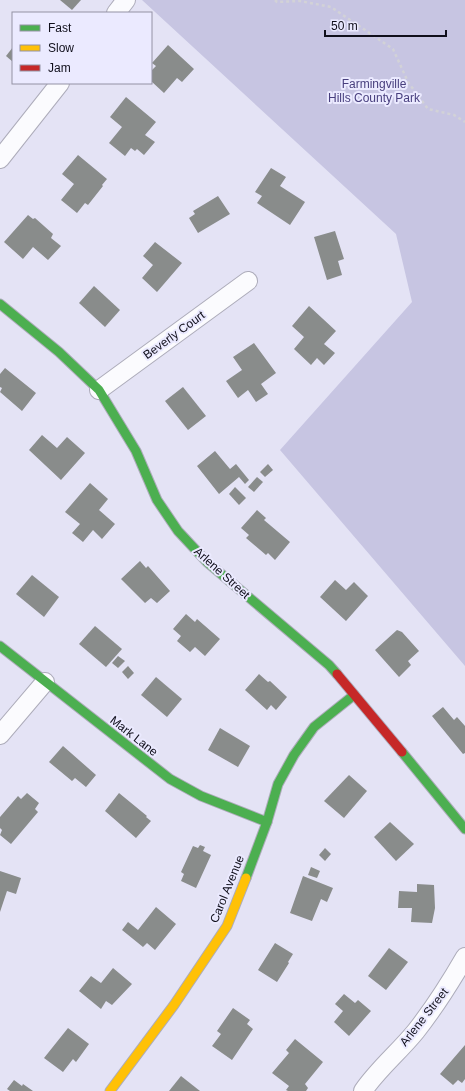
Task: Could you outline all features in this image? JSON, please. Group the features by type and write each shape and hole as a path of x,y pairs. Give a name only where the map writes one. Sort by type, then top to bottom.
{"street":[{"path":"117,12 126,0"},
{"path":"0,159 59,84"},
{"name":"Beverly Court","path":"99,390 248,281"},
{"name":"Arlene Street","path":"0,304 59,352 99,390 136,451 157,500 178,532 207,562 329,665 465,829"},
{"name":"Mark Lane","path":"0,646 170,779 201,796 267,822"},
{"path":"0,735 45,682"},
{"name":"Carol Avenue","path":"110,1091 174,1005 227,926 267,822 278,784 294,755 314,727 354,695"},
{"name":"Arlene Street","path":"363,1091 372,1078 416,1031 449,984 465,957"}],"path":[{"path":"275,0 277,2 300,2 331,7 393,49 408,82 428,109 454,115 465,122"}],"green space":[{"name":"Farmingville Hills County Park","path":"142,0 465,0 465,666 280,450 412,302 396,234"}],"building":[{"path":"60,0 81,0 72,10"},
{"path":"168,45 194,69 182,82 177,78 164,93 152,82 152,70 156,66 152,63"},
{"path":"12,48 12,61 6,56"},
{"path":"126,97 156,122 145,135 155,142 144,155 137,149 135,151 131,148 125,156 109,143 122,127 110,117"},
{"path":"78,155 107,179 88,205 85,203 77,213 61,200 74,184 62,174"},
{"path":"271,168 286,177 280,186 305,202 290,225 257,203 262,196 255,192"},
{"path":"218,196 230,214 198,233 189,218 195,214 193,211"},
{"path":"28,215 33,219 35,218 53,234 51,238 61,246 48,260 33,247 23,259 4,242"},
{"path":"335,231 344,259 338,261 342,275 327,280 314,237"},
{"path":"155,242 182,263 157,292 142,278 153,265 143,256"},
{"path":"94,286 120,310 105,327 79,303"},
{"path":"309,306 336,331 324,344 335,353 324,365 317,358 311,365 294,349 304,337 292,326"},
{"path":"254,343 276,373 261,384 268,394 256,402 248,390 238,398 226,381 242,370 233,357"},
{"path":"5,368 36,393 22,411 0,392 2,388 0,387 0,374"},
{"path":"183,387 206,416 188,430 165,401"},
{"path":"42,435 57,448 67,437 85,453 61,480 29,450"},
{"path":"215,451 230,469 236,464 249,480 245,484 239,477 219,494 197,466"},
{"path":"268,464 273,470 265,477 260,472"},
{"path":"257,477 263,482 254,492 248,487"},
{"path":"90,483 108,499 99,510 115,524 102,539 93,530 83,542 72,533 80,524 65,512"},
{"path":"235,487 246,498 239,505 229,494"},
{"path":"257,510 266,518 264,520 290,542 275,560 268,553 266,555 246,538 249,535 241,528"},
{"path":"140,561 146,568 148,566 170,591 157,603 151,598 145,603 121,579"},
{"path":"32,575 59,597 44,617 16,594"},
{"path":"335,580 346,590 354,582 368,596 346,621 320,597"},
{"path":"186,614 195,622 197,619 220,639 205,656 195,647 190,652 177,641 181,636 173,629"},
{"path":"95,626 122,649 106,667 79,644"},
{"path":"397,630 402,632 419,651 408,661 411,665 399,677 375,650"},
{"path":"118,656 125,661 118,668 112,663"},
{"path":"128,666 134,673 128,679 122,672"},
{"path":"259,674 268,682 270,681 287,697 276,710 271,705 267,710 245,690"},
{"path":"156,677 182,699 167,717 141,695"},
{"path":"443,707 454,720 457,717 465,726 465,753 463,754 432,716"},
{"path":"220,728 250,746 238,767 208,750"},
{"path":"63,746 96,775 86,787 75,778 72,781 49,762"},
{"path":"349,775 367,791 344,818 324,801"},
{"path":"27,793 39,803 35,809 38,812 11,844 0,835 2,830 0,828 0,817 18,796 21,799"},
{"path":"119,793 151,821 136,838 105,811"},
{"path":"390,822 414,844 396,861 374,837"},
{"path":"200,845 205,847 203,851 211,855 196,888 181,881 184,874 181,872 193,846 198,848"},
{"path":"325,848 331,854 325,861 319,855"},
{"path":"311,867 320,871 317,878 308,875"},
{"path":"0,871 21,878 16,894 7,891 0,912"},
{"path":"303,876 333,888 327,902 321,899 312,921 290,913"},
{"path":"417,884 434,885 435,908 432,923 411,922 412,908 398,908 399,891 417,892"},
{"path":"156,907 176,924 155,950 147,943 143,947 122,930 128,922 138,930"},
{"path":"275,943 293,954 277,982 258,970"},
{"path":"389,948 408,962 386,990 368,976"},
{"path":"113,968 132,984 112,1005 106,1001 101,1009 79,991 91,976 101,983"},
{"path":"344,994 355,1003 358,1000 371,1011 349,1036 334,1022 343,1011 335,1004"},
{"path":"233,1008 250,1020 247,1024 253,1029 232,1060 212,1046 221,1034 217,1031"},
{"path":"68,1028 89,1044 76,1062 73,1059 63,1072 44,1058"},
{"path":"295,1039 323,1062 305,1084 308,1088 306,1091 286,1090 289,1086 272,1073 289,1053 286,1050"},
{"path":"465,1045 465,1079 462,1083 458,1080 453,1085 440,1074"},
{"path":"181,1076 200,1091 169,1091"},
{"path":"14,1080 33,1091 10,1091 7,1089"}],"traffic: fast":[{"path":"0,304 59,352 99,390 136,451 157,500 178,531 207,562 329,665 337,674"},
{"path":"0,646 170,779 201,796 267,822"},
{"path":"246,878 267,822 278,784 294,755 314,727 354,695"},
{"path":"402,752 465,829"}],"traffic: slow":[{"path":"110,1091 174,1005 227,926 246,878"}],"traffic: jam":[{"path":"337,674 402,752"}]}
